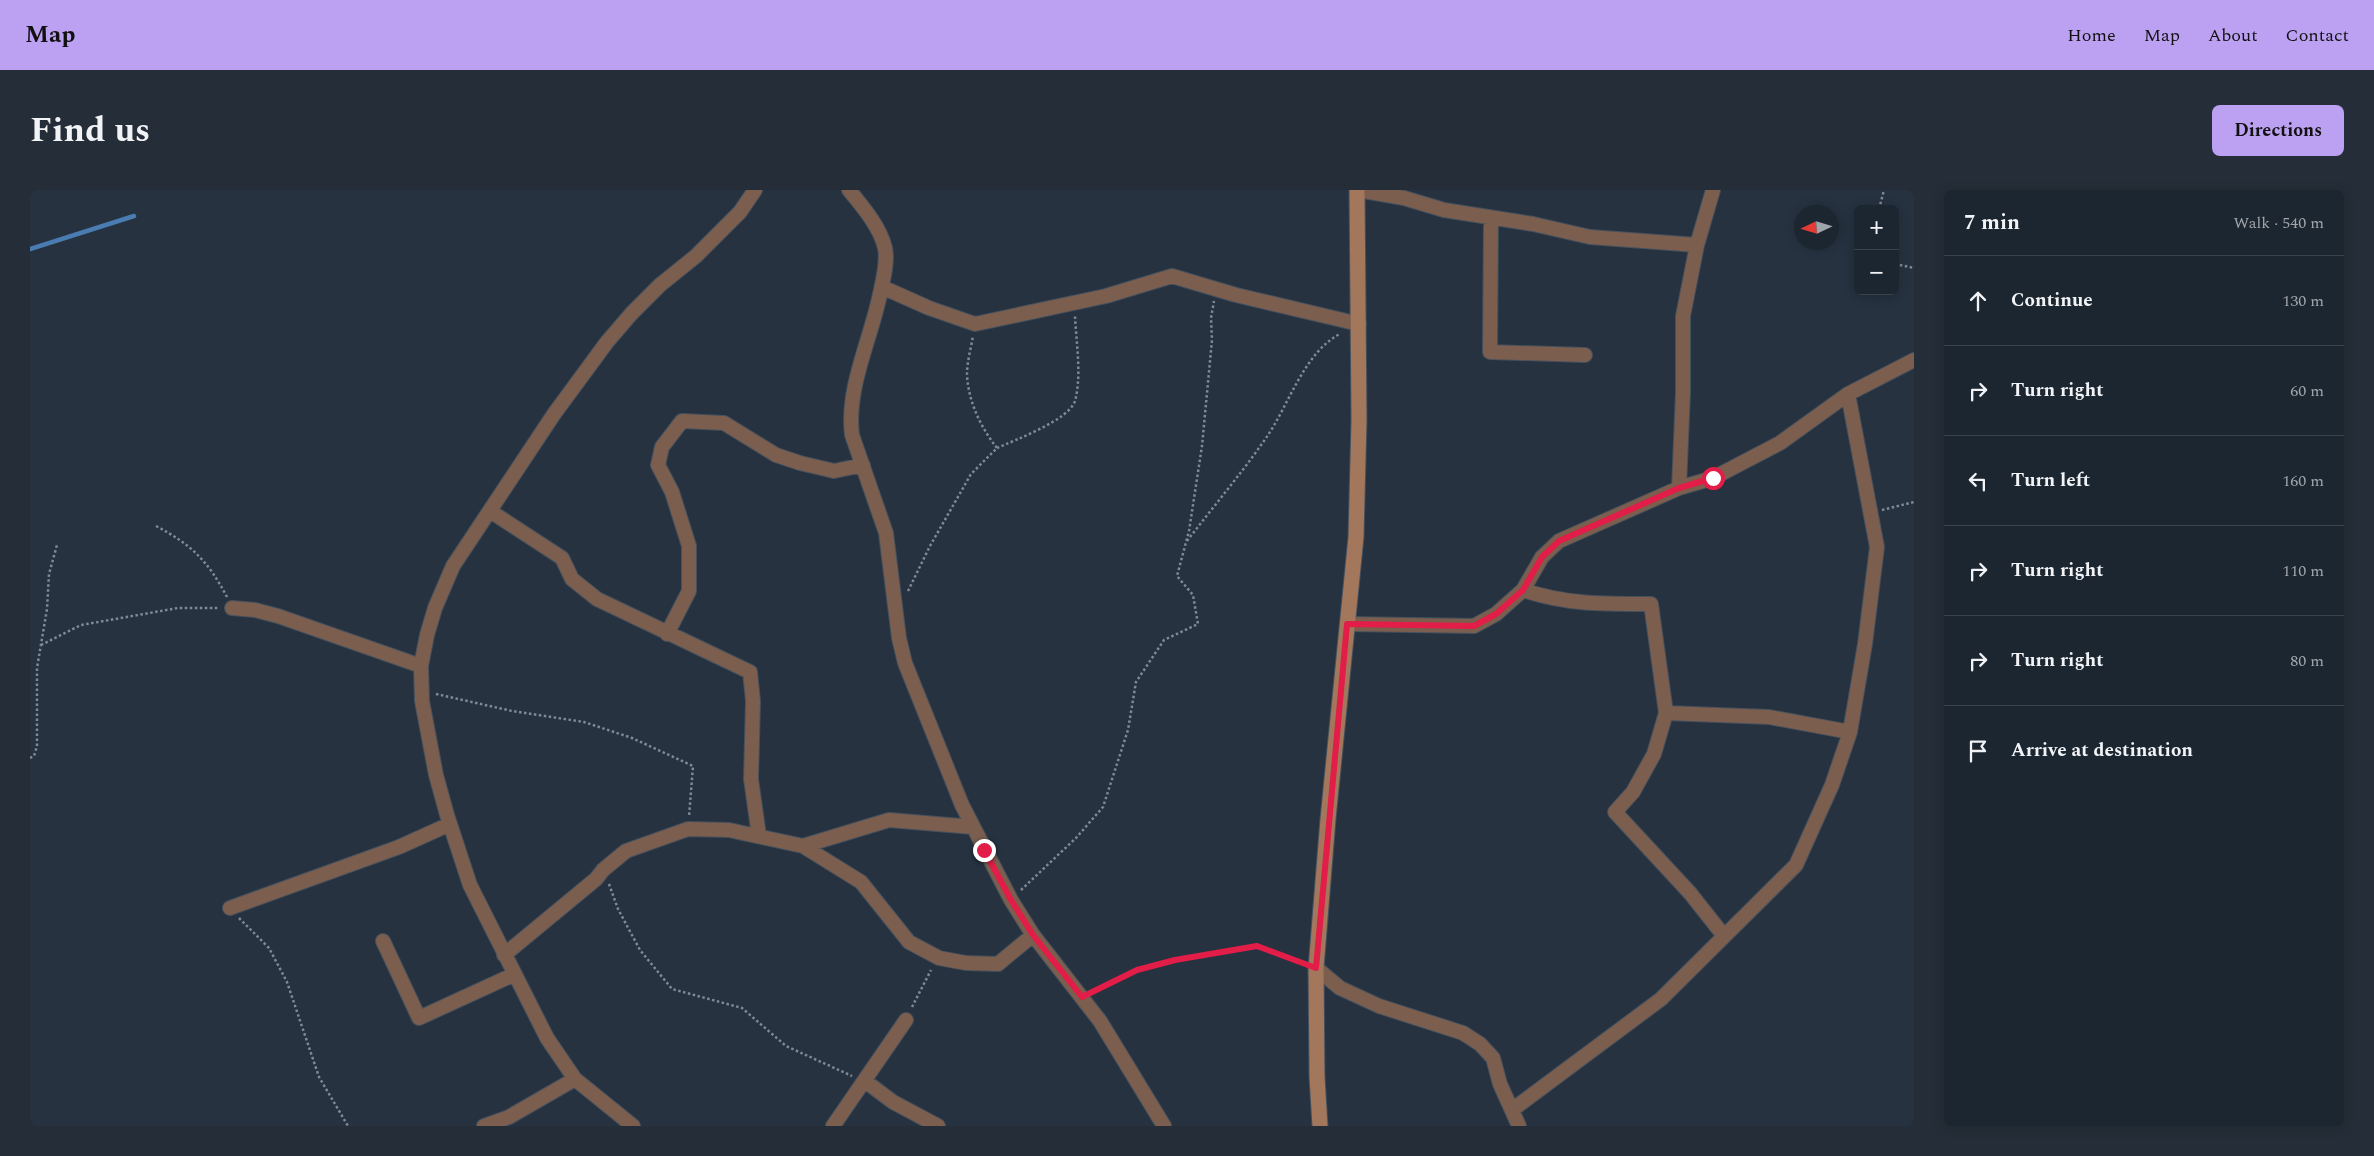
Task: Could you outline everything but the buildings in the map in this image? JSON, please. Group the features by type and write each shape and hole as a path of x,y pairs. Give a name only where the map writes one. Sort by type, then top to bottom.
{"main road":[{"path":"1320,1126 1317,1078 1316,968 1356,537 1360,420 1357,190"}],"street":[{"path":"633,1126 575,1079 546,1038 504,955 490,921 470,885 436,775 422,691 421,666 435,608 453,566 554,414 607,342 660,285 696,256 740,212 755,190"},
{"path":"849,190 876,227 885,249 882,287 860,368 850,419 852,435 886,533 896,615 905,663 973,828 1011,900 1033,935 1100,1021 1164,1126"},
{"path":"1357,190 1404,198 1444,210 1491,219 1533,224 1590,237 1697,245"},
{"path":"1679,488 1684,392 1683,316 1697,245 1713,190"},
{"path":"1491,219 1490,352 1585,355"},
{"path":"882,287 929,308 975,324 1075,303 1172,276 1216,290 1359,324"},
{"path":"1347,624 1474,626 1496,614 1523,590 1542,557 1559,541 1679,488 1713,478 1780,443 1848,394 1914,360"},
{"path":"1512,1110 1660,999 1796,865 1832,785 1850,732 1865,644 1877,547 1848,394"},
{"path":"667,634 689,591 689,546 672,492 658,465 662,447 682,421 724,423 776,455 800,463 834,471 863,465"},
{"path":"490,511 562,558 572,579 597,600 750,672 753,701 751,778 759,836"},
{"path":"1523,590 1551,599 1573,603 1651,604 1666,713 1654,754 1633,792 1615,812 1690,893 1724,936"},
{"path":"232,608 255,610 278,616 421,666"},
{"path":"1666,713 1769,717 1850,732"},
{"path":"803,846 889,820 973,828"},
{"path":"230,908 399,847 450,824"},
{"path":"504,955 596,879 603,870 626,851 688,829 729,830 803,846 861,882 909,942 938,958 966,963 998,964 1033,935"},
{"path":"383,941 419,1018 515,974"},
{"path":"1316,968 1340,988 1379,1006 1464,1032 1480,1044 1493,1058 1500,1084 1519,1126"},
{"path":"833,1126 906,1020"},
{"path":"484,1126 508,1117 575,1079"},
{"path":"865,1081 893,1102 938,1126"}],"path":[{"path":"1880,205 1884,190"},
{"path":"1899,265 1914,268"},
{"path":"1011,900 1076,838 1103,807 1128,730 1136,682 1164,640 1198,624 1193,595 1177,576 1186,542 1202,446 1212,340 1210,318 1216,290"},
{"path":"896,615 930,546 971,474 997,448 1056,421 1074,402 1077,372 1075,303"},
{"path":"975,324 967,374 974,405 983,430 997,448"},
{"path":"1186,542 1267,437 1309,363 1332,338 1359,324"},
{"path":"1871,513 1914,502"},
{"path":"41,645 81,625 178,608 232,608 214,572 177,537 156,526"},
{"path":"30,758 34,756 37,746 37,668 47,609 49,574 57,545"},
{"path":"422,691 512,711 584,722 632,738 693,766 688,829"},
{"path":"603,870 618,909 640,950 672,990 742,1008 786,1046 865,1081"},
{"path":"230,908 251,933 268,948 287,982 319,1077 348,1126"},
{"path":"1082,997 1137,970 1175,960 1257,946 1316,968"},
{"path":"906,1020 938,958"}],"waterway":[{"path":"30,249 134,216"}],"route":[{"path":"984,850 1011,900 1033,935 1082,997 1137,970 1175,960 1257,946 1316,968 1347,624 1474,626 1496,614 1523,590 1542,557 1559,541 1679,488 1713,478"}]}
